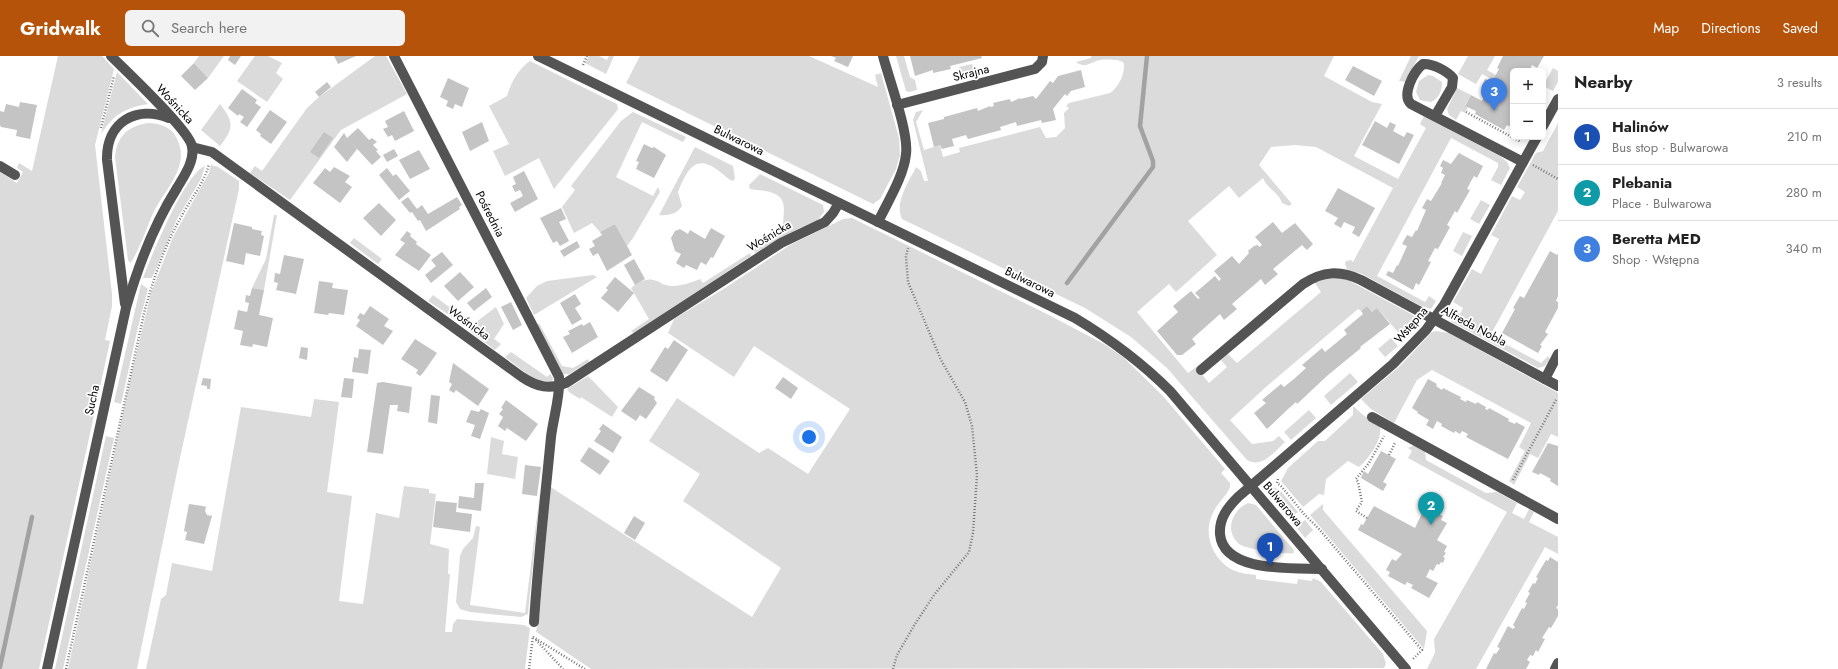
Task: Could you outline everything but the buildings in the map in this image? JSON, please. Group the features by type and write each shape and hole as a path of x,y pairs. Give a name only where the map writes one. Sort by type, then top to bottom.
{"street":[{"name":"Wośnicka","path":"112,56 184,131 192,147 212,152 522,378 540,386 549,388 560,386 781,243 825,222 839,203"},
{"name":"Pośrednia","path":"394,56 553,365 559,377 560,386"},
{"name":"Bulwarowa","path":"538,56 1075,318 1131,355 1170,392 1322,569 1401,667"},
{"path":"878,222 899,175 906,155 904,133 883,56"},
{"name":"Skrajna","path":"896,105 1035,69 1042,62 1043,56"},
{"path":"1435,116 1452,87 1453,78 1433,65 1423,64 1419,68 1408,88 1406,96 1411,104 1521,161"},
{"path":"1546,120 1558,98"},
{"path":"126,308 107,160 107,145 114,131 121,122 140,113 151,113 173,120"},
{"name":"Wstępna","path":"1322,569 1248,564 1237,558 1227,550 1220,537 1225,512 1231,504 1251,486 1393,364 1435,320 1521,161 1535,140"},
{"name":"Sucha","path":"47,669 126,308 142,256 161,214 187,172 192,147"},
{"path":"0,166 15,175"},
{"name":"Alfreda Nobla","path":"1200,370 1294,290 1312,278 1334,272 1350,275 1558,386"},
{"path":"1545,379 1558,354"},
{"path":"534,622 537,564 552,431 560,386"},
{"path":"1372,417 1558,519"},
{"path":"1555,669 1558,664"}],"path":[{"path":"583,66 587,56"},
{"path":"1466,112 1525,144 1521,161 1558,179"},
{"path":"66,669 147,302 160,261 170,237 204,179 212,152"},
{"path":"893,669 897,655 915,624 934,596 969,552 973,533 977,475 972,426 966,402 941,360 908,282 906,257 910,238"},
{"path":"1510,486 1558,396"},
{"path":"1367,518 1356,511 1362,502 1356,479 1369,463 1389,427"},
{"path":"1281,474 1277,483 1319,529 1422,650 1412,660 1416,664"},
{"path":"528,669 534,622"},
{"path":"533,637 563,669"},
{"path":"533,637 585,669"}],"shaded area":[{"path":"58,56 102,56 114,69 95,145 112,294 112,306 105,340 110,341 39,669 0,669 0,172 17,183 23,172 17,168 19,163 32,171"},
{"path":"199,56 224,56 208,78 194,63"},
{"path":"255,56 268,56 282,63 276,73 283,79 267,102 237,81"},
{"path":"375,56 386,56 407,94 341,130 290,200 250,173 255,166 262,171 307,108 319,97"},
{"path":"589,56 599,56 607,60 609,56 614,56 606,74 585,63"},
{"path":"640,56 809,56 878,87 875,75 881,73 899,138 900,155 896,169 880,199 873,204 626,83"},
{"path":"896,56 904,56 910,77 915,80 917,90 909,92 906,91"},
{"path":"1091,56 1334,56 1324,76 1372,102 1382,104 1354,156 1398,179 1426,128 1420,124 1424,116 1501,157 1507,162 1510,168 1501,185 1491,180 1498,167 1498,163 1451,138 1377,276 1425,302 1429,296 1436,301 1431,309 1421,306 1362,274 1347,269 1345,264 1346,261 1351,260 1353,262 1393,188 1316,147 1295,145 1271,147 1259,165 1292,204 1289,206 1282,203 1281,199 1263,178 1239,198 1229,186 1188,221 1217,255 1176,292 1169,284 1137,312 1188,373 1196,367 1209,383 1227,367 1221,360 1228,354 1237,363 1321,292 1315,283 1323,280 1335,278 1348,280 1413,315 1418,323 1404,339 1377,308 1372,312 1367,306 1361,311 1358,309 1267,386 1230,420 1252,444 1273,441 1279,436 1285,442 1273,454 1263,461 1253,462 1247,460 1167,368 1131,337 1085,308 902,219 900,212 901,199 916,167 921,171 924,181 928,181 913,120 916,112 923,110 916,122 924,150 940,145 943,157 960,152 959,148 1040,127 1046,138 1056,137 1065,128 1064,113 1069,108 1066,106 1069,103 1110,93 1121,79 1124,66 1123,62 1121,61 1103,60 1085,65 1076,62 1091,58"},
{"path":"1411,56 1419,56 1405,82 1399,81"},
{"path":"1468,56 1495,56 1487,70 1496,75 1493,80 1482,74 1476,84 1458,74"},
{"path":"530,61 617,104 618,109 554,189 539,158 505,176 493,151 509,144 489,106 507,96 516,77 522,68"},
{"path":"972,64 975,73 962,76 959,67"},
{"path":"1553,68 1558,71 1558,82 1553,91 1546,88 1546,81"},
{"path":"117,72 148,104 126,110 121,113 111,121 101,134"},
{"path":"1428,75 1433,76 1442,82 1440,94 1434,101 1431,102 1420,100 1416,92 1419,81"},
{"path":"1457,88 1471,95 1465,105 1468,107 1465,113 1461,111 1456,120 1449,115 1447,109"},
{"path":"220,104 230,120 230,130 220,146 201,130"},
{"path":"633,112 686,137 683,142 642,122 616,177 653,196 658,187 660,192 627,246 615,224 600,232 592,223 574,233 562,207 575,190 571,186 621,121"},
{"path":"148,123 168,128 174,134 180,147 181,157 175,176 153,213 139,248 130,263 128,260 115,157 118,143 125,133 141,124"},
{"path":"1558,123 1558,211 1490,336 1541,363 1548,356 1550,359 1545,366 1538,368 1452,322 1448,314 1450,308 1460,314 1463,308 1453,302 1472,269 1481,274 1499,239 1491,235 1512,196 1520,200 1525,192 1517,187 1536,153 1543,151"},
{"path":"695,147 733,166 735,178 733,181 712,166 705,164 693,166 685,177 678,192 682,206 678,211 672,214 659,215"},
{"path":"211,165 218,167 239,181 239,189 178,467 137,669 68,669 131,376 151,293 173,237 209,173"},
{"path":"205,166 201,179 177,219 152,278 143,278 161,235 179,199 197,172"},
{"path":"760,174 823,205 824,212 817,221 800,228 755,253 751,248 783,225 784,214 783,203 774,193 750,189 749,185"},
{"path":"1481,200 1490,205 1479,224 1470,219"},
{"path":"274,215 277,215 264,290 252,288 266,259"},
{"path":"852,218 1043,312 1104,344 1123,357 1162,395 1225,469 1221,473 1230,483 1230,487 1215,509 1210,520 1209,528 1210,543 1213,550 1223,563 1232,570 1256,575 1256,579 1297,584 1298,579 1312,581 1313,578 1321,582 1383,654 1386,664 1384,668 591,669 536,632 538,622 539,623 549,486 752,617 781,568 683,501 700,474 649,441 677,398 759,453 768,448 808,474 850,409 754,346 734,377 668,333 674,319 725,288 790,245 843,219"},
{"path":"1463,232 1472,236 1462,256 1453,251"},
{"path":"354,238 382,259 378,264 350,243"},
{"path":"750,253 751,256 634,333 631,331 649,319 631,288 637,283 650,279 665,285 674,286 700,279 703,283"},
{"path":"593,275 597,277 534,315 526,298 537,286 547,281"},
{"path":"141,284 148,289 121,404 114,402"},
{"path":"433,295 464,318 461,323 428,301"},
{"path":"496,307 504,324 494,339 501,344 495,350 467,329"},
{"path":"539,323 562,366 573,368 588,359 589,362 569,374 563,374 537,325"},
{"path":"1436,331 1449,333 1558,393 1558,437 1551,434 1538,458 1530,454 1514,485 1509,481 1525,451 1519,447 1531,423 1432,370 1417,380 1394,423 1371,409 1361,399 1400,366 1432,332"},
{"path":"1391,338 1398,346 1385,357 1378,349"},
{"path":"511,352 547,377 550,374 553,378 552,383 536,381 505,357"},
{"path":"1350,373 1358,382 1331,405 1324,396"},
{"path":"588,376 618,407 612,417 581,397 580,399 567,389"},
{"path":"314,399 339,402 327,492 352,496 339,601 363,604 376,513 399,518 404,486 429,489 429,493 436,494 430,544 449,549 448,574 450,574 445,632 452,632 453,624 457,619 524,625 530,628 525,669 146,669 161,599 166,595 172,563 212,571 241,407 311,417"},
{"path":"1353,406 1363,415 1380,426 1377,442 1371,454 1359,467 1348,461 1326,479 1324,495 1319,494 1303,507 1281,481 1288,468 1318,441 1325,441 1353,415"},
{"path":"1309,410 1316,418 1291,440 1284,432"},
{"path":"106,436 114,438 63,669 55,669"},
{"path":"491,437 504,441 502,454 518,457 515,479 487,474"},
{"path":"1414,445 1425,451 1426,460 1486,493 1497,492 1517,503 1512,513 1524,519 1529,509 1534,512 1529,522 1558,537 1558,554 1545,547 1476,669 1427,669 1435,653 1434,639 1507,512 1408,458 1412,451 1408,448"},
{"path":"541,483 528,614 521,617 470,612 460,609 456,602 460,556 463,549 473,538 476,526 480,527 470,605 525,613"},
{"path":"1272,487 1280,490 1298,512 1289,519 1274,499"},
{"path":"1248,503 1256,505 1293,549 1294,553 1283,553 1249,548 1239,544 1234,539 1231,527 1232,521 1242,506"},
{"path":"1323,504 1323,510 1427,631 1424,649 1310,515"},
{"path":"1305,520 1313,530 1305,538 1296,527"}],"waterway":[{"path":"1067,283 1153,167 1153,161 1140,126 1147,56"},
{"path":"0,667 32,517"}],"place":[{"name":"Beretta MED","path":"1494,111"},
{"name":"Plebania","path":"1431,525"},
{"name":"Halinów","path":"1270,566"}]}
